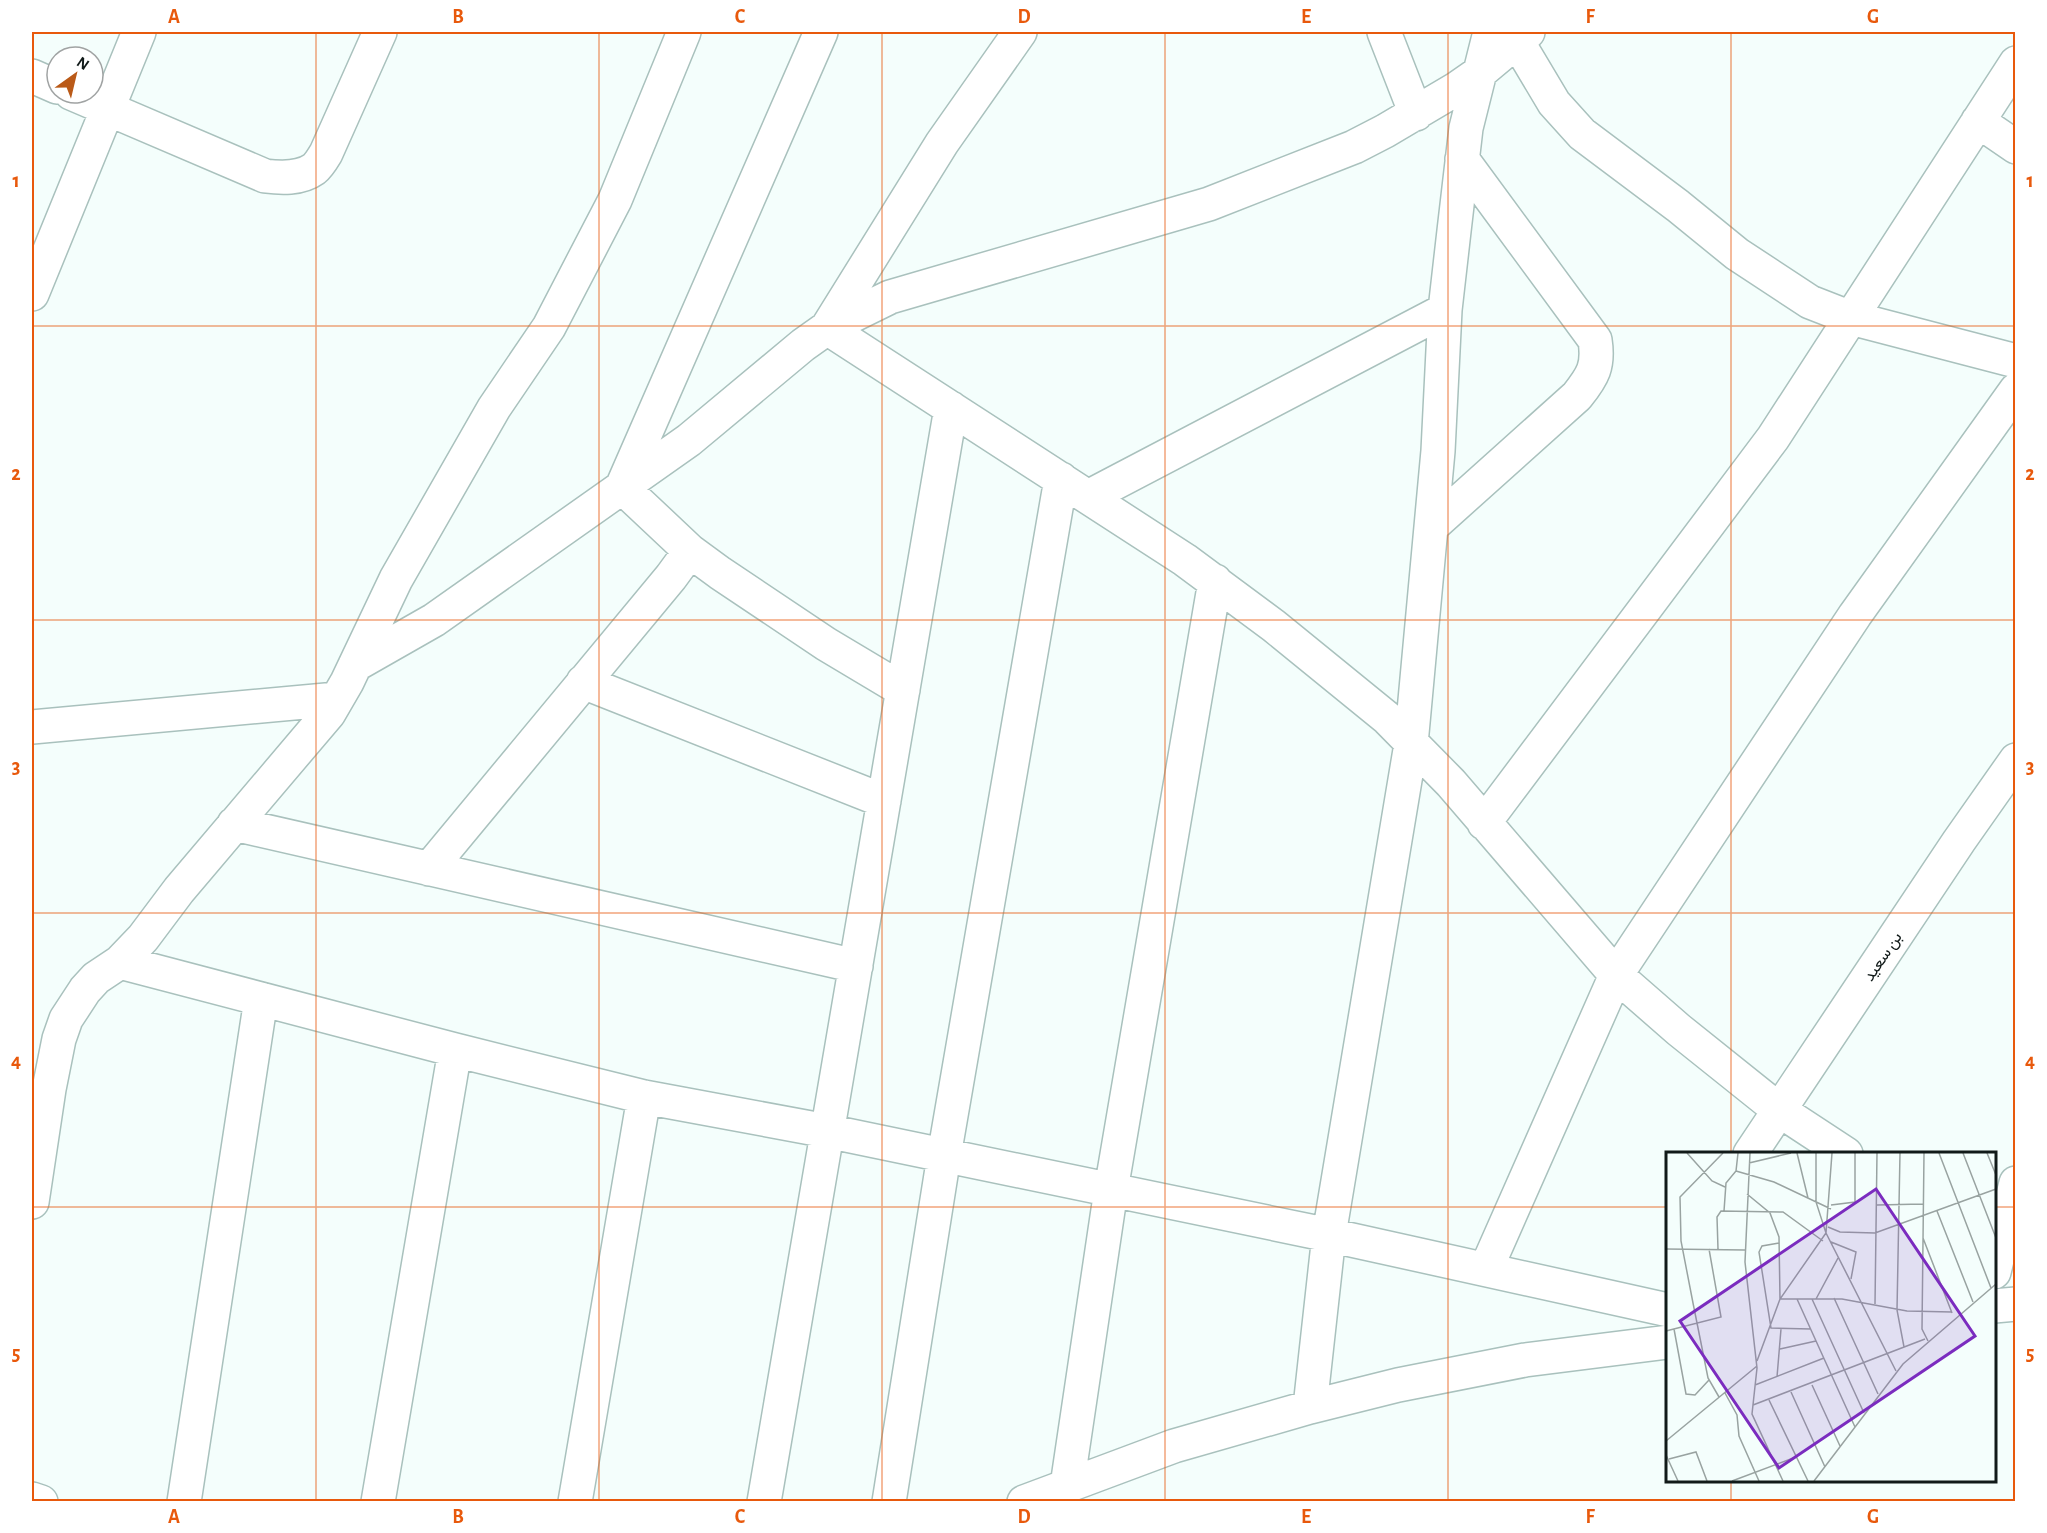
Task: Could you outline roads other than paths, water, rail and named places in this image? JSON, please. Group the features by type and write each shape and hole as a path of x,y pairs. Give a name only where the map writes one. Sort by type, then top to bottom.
{"street":[{"path":"32,294 139,32"},
{"path":"100,105 265,176 281,178 296,176 314,168 326,153 380,32"},
{"path":"32,1202 49,1089 59,1039 66,1019 96,978 120,962 143,938 179,890 329,713 396,579 494,408 554,317 615,200 684,32"},
{"path":"622,487 821,32"},
{"path":"827,328 942,143 1020,32"},
{"path":"1384,32 1416,114"},
{"path":"355,665 434,620 689,440 803,345 827,328 891,297 1209,204 1354,147 1416,114 1479,73 1512,35 1554,103 1582,134 1678,206 1737,254 1810,302 1851,318 2016,361"},
{"path":"1484,823 1773,438 2016,63"},
{"path":"1310,1407 1329,1235 1411,744 1438,451 1446,310 1466,128 1479,73"},
{"path":"1978,121 2016,147"},
{"path":"1431,527 1577,396 1592,378 1598,357 1595,340 1462,159"},
{"path":"1088,497 1446,310"},
{"path":"827,328 1215,581 1274,626 1387,718 1451,783 1616,975 1779,1110 1843,1152"},
{"path":"1486,1269 1616,975 1855,615 2016,390"},
{"path":"764,1502 951,408"},
{"path":"889,1502 944,1156 1060,479"},
{"path":"622,487 690,551 826,644 903,690"},
{"path":"429,869 671,577 690,551"},
{"path":"1067,1486 1111,1191 1215,581"},
{"path":"583,682 884,801"},
{"path":"32,727 337,699"},
{"name":"بن سعيد","path":"1751,1152 1959,841 2016,760"},
{"path":"234,824 856,966"},
{"path":"120,962 644,1097 827,1131 1329,1235 1666,1310"},
{"path":"184,1502 261,999"},
{"path":"378,1502 455,1050"},
{"path":"575,1502 644,1097"},
{"path":"1996,1257 2016,1183"},
{"path":"1996,1306 2016,1304"},
{"path":"1024,1502 1174,1446 1310,1407 1398,1385 1525,1360 1666,1342"},
{"path":"32,1499 41,1502"}]}
